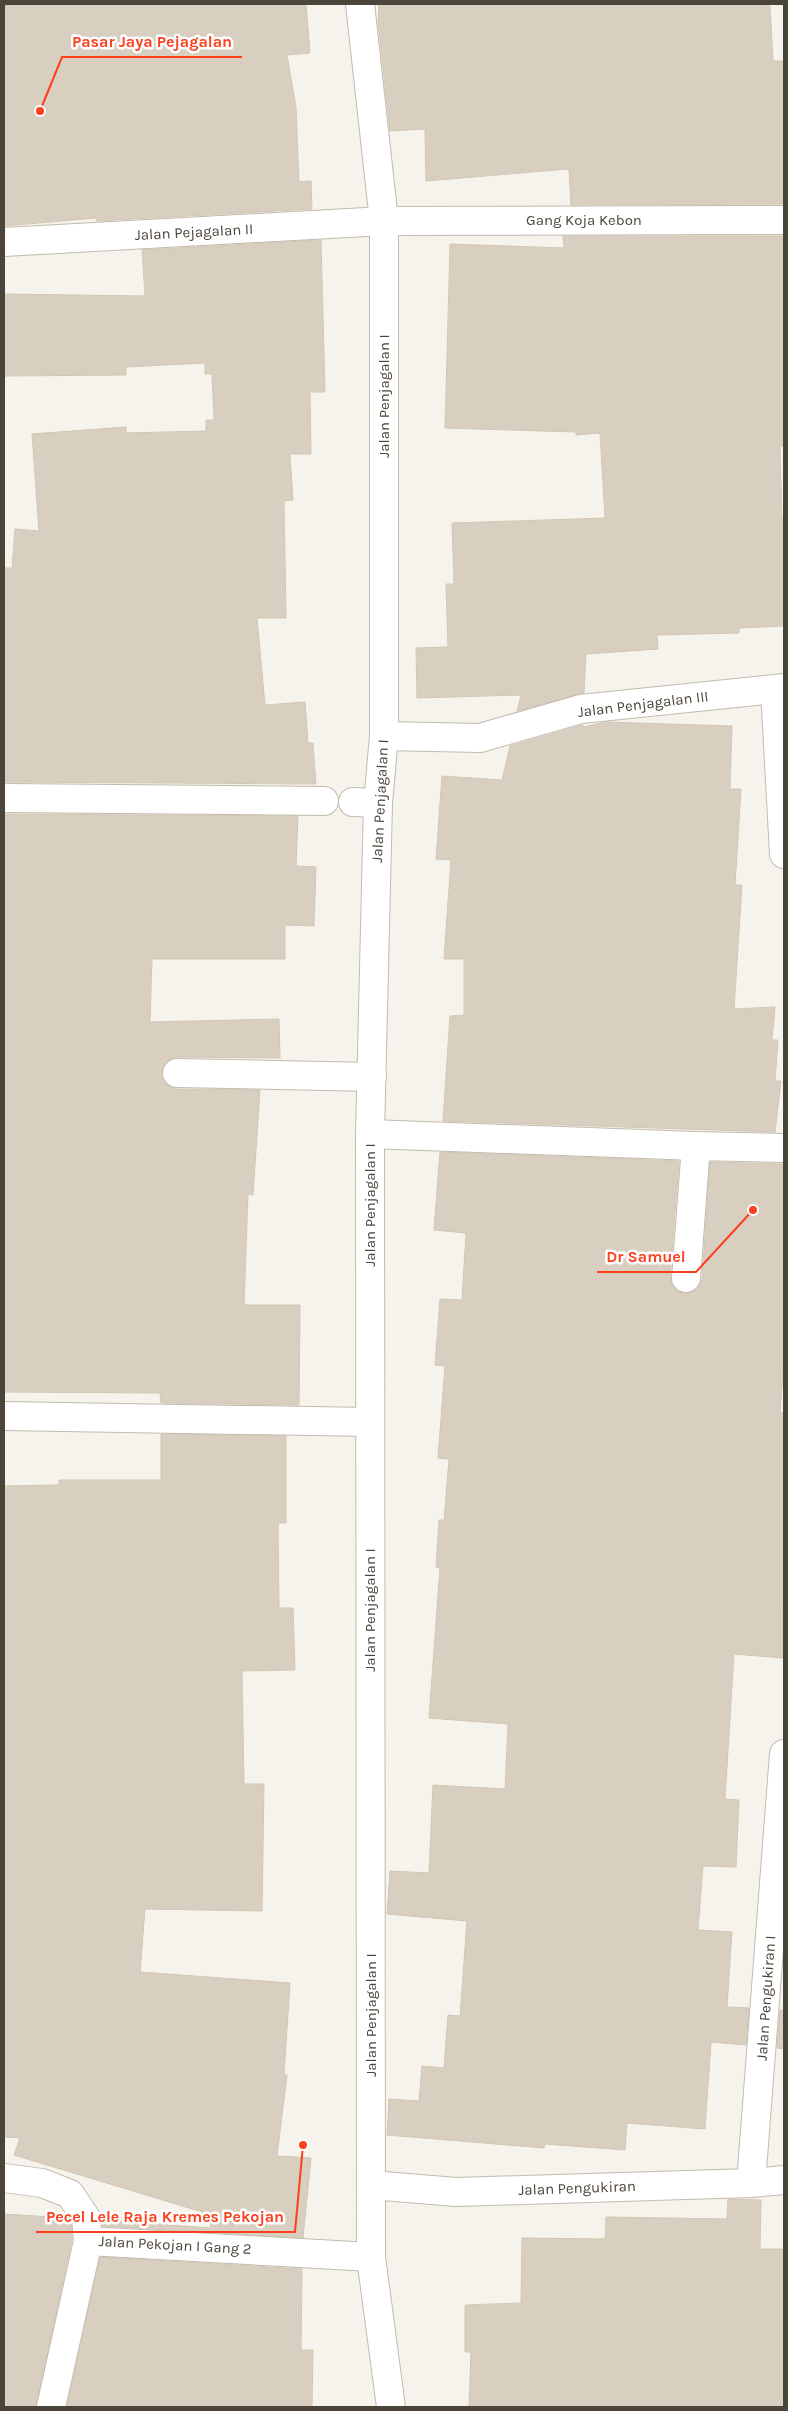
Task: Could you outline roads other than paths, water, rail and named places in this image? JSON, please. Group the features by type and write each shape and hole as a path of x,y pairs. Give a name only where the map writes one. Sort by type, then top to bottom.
{"street":[{"name":"Jalan Penjagalan I","path":"360,4 384,221 384,736 366,802 372,1077 370,1134 371,2256 392,2407"},
{"name":"Gang Koja Kebon","path":"384,221 784,220"},
{"name":"Jalan Pejagalan II","path":"4,242 384,221"},
{"name":"Jalan Penjagalan III","path":"384,736 480,738 581,709 780,689"},
{"path":"780,689 784,854"},
{"path":"4,798 324,801"},
{"path":"176,1073 372,1077"},
{"path":"370,1134 784,1148"},
{"path":"686,1278 696,1146"},
{"path":"4,1416 370,1422"},
{"name":"Jalan Pengukiran I","path":"751,2183 784,1754"},
{"path":"4,2178 42,2183 70,2194 86,2218 88,2241"},
{"name":"Jalan Pengukiran","path":"371,2185 456,2192 751,2183 784,2180"},
{"name":"Jalan Pekojan I Gang 2","path":"51,2407 88,2241 371,2256"}],"place":[{"name":"Pasar Jaya Pejagalan","path":"40,111"},
{"name":"Dr Samuel","path":"753,1210"},
{"name":"Pecel Lele Raja Kremes Pekojan","path":"303,2145"}]}
